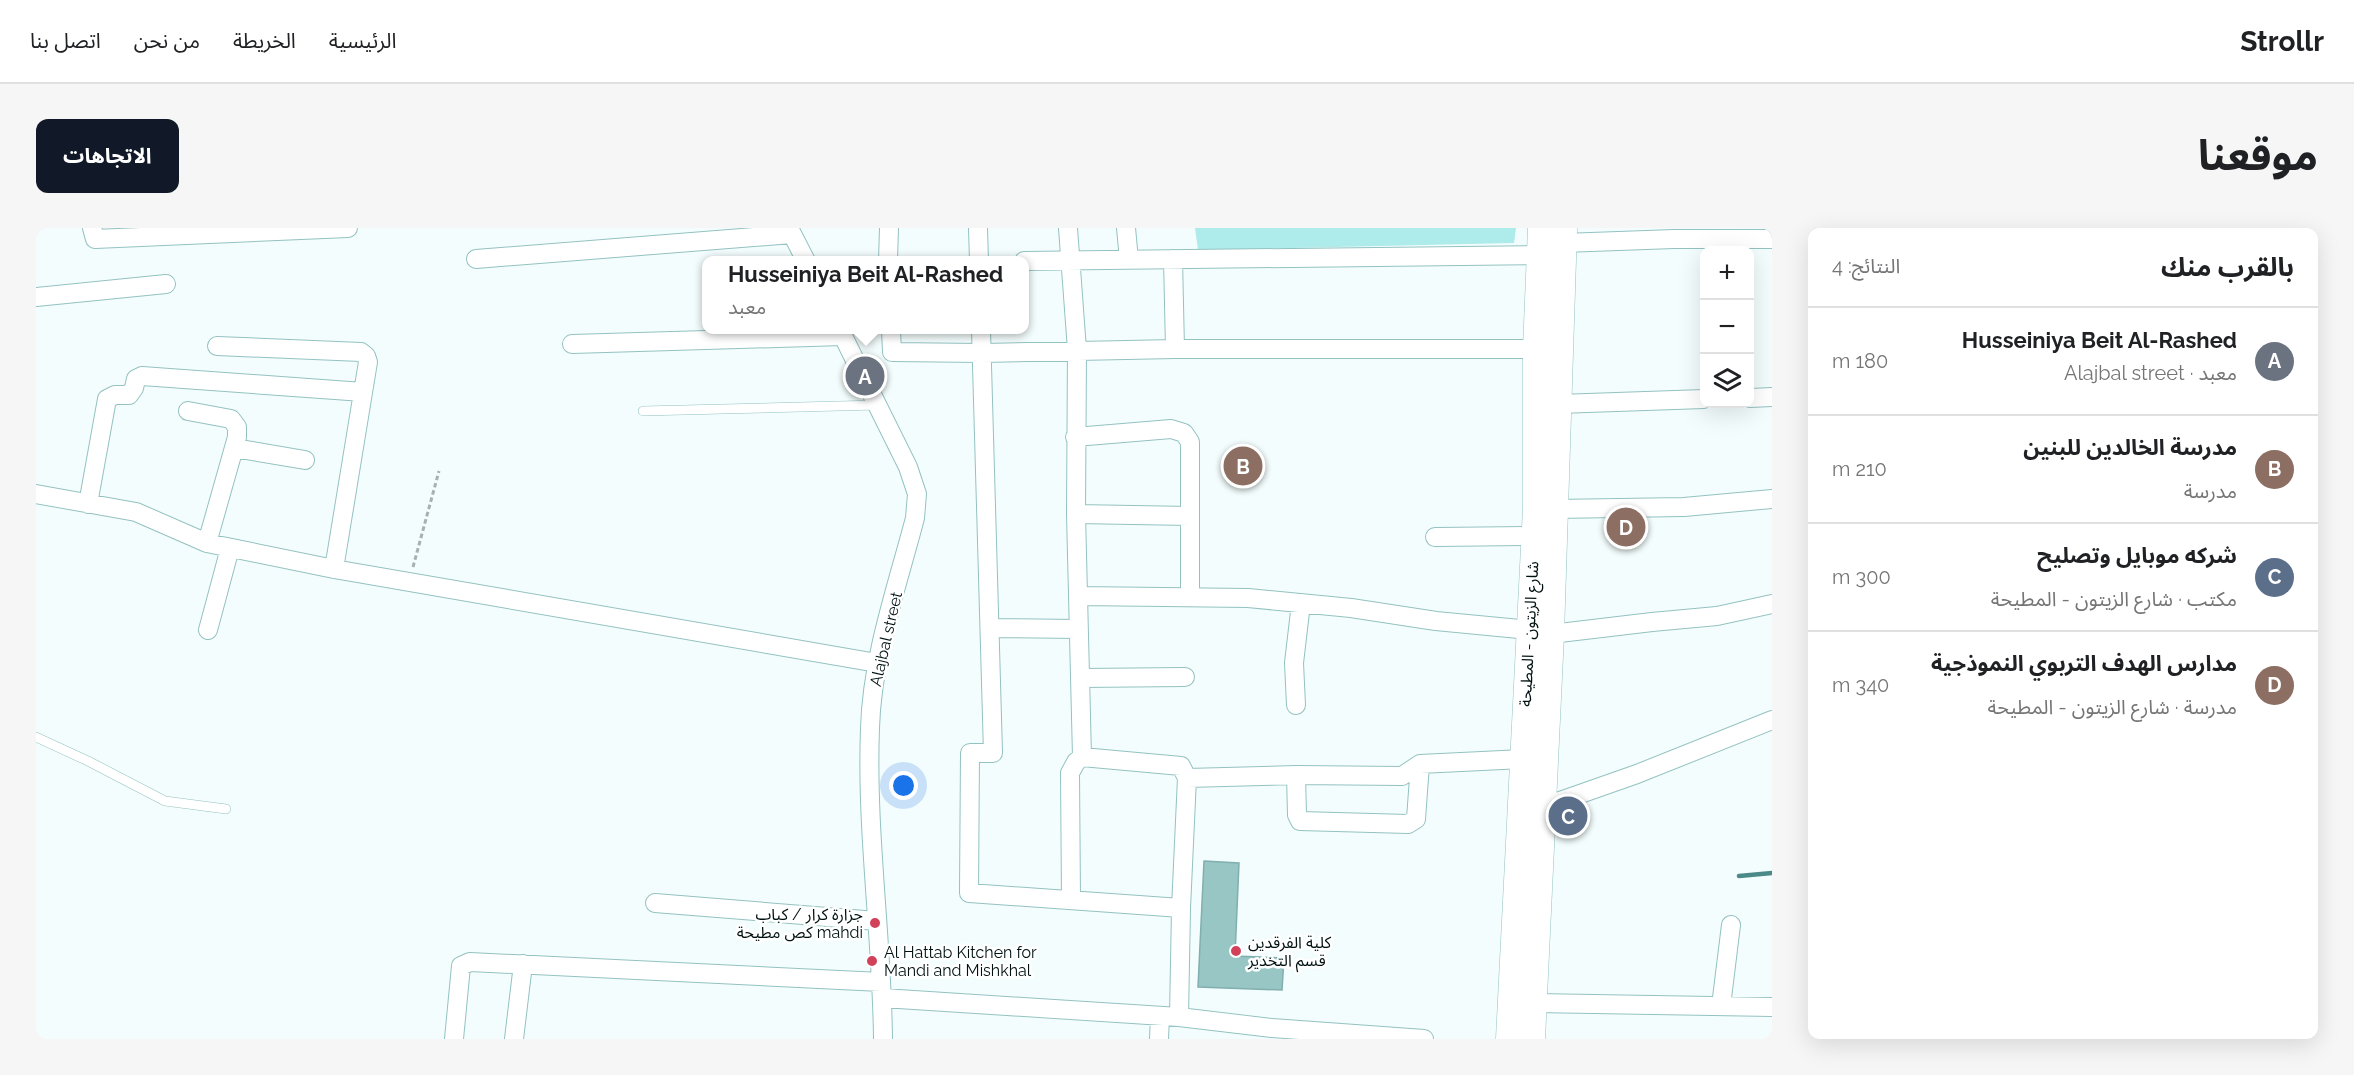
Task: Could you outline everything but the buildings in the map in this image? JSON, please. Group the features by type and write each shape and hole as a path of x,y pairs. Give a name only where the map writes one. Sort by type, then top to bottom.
{"main road":[{"name":"شارع الزيتون - المطيحة","path":"1532,1039 1543,807 1540,632 1534,536 1536,349 1541,228"},
{"name":"شارع الزيتون - المطيحة","path":"1509,1039 1523,759 1554,509 1564,236"}],"street":[{"path":"92,228 95,239 348,228"},
{"path":"888,256 889,228"},
{"path":"978,228 979,256"},
{"path":"1068,228 1077,350 1075,437 1082,757"},
{"path":"1126,228 1129,260"},
{"path":"476,259 791,231 804,256"},
{"path":"1564,236 1772,239"},
{"path":"1029,261 1541,255"},
{"path":"1173,259 1175,349"},
{"path":"36,297 166,284"},
{"path":"572,344 817,334"},
{"name":"Alajbal street","path":"842,334 908,467 916,494 915,519 877,663 870,728 873,854 883,1039"},
{"path":"891,334 892,352 1536,349"},
{"path":"981,334 993,753 970,753 969,893 1181,908"},
{"path":"217,346 361,352 366,356 368,362 334,569"},
{"path":"88,504 107,399 114,395 129,395 136,379 142,376 363,393"},
{"path":"1754,398 1772,397"},
{"path":"1558,404 1700,399"},
{"path":"188,411 231,419 237,427 234,448 207,543"},
{"path":"1075,437 1171,429 1184,433 1190,442 1190,596"},
{"path":"234,448 305,460"},
{"path":"36,494 136,512 207,543 334,569 410,580 877,663"},
{"path":"1554,509 1684,507 1772,499"},
{"path":"1076,514 1190,516"},
{"path":"1435,537 1534,536"},
{"path":"208,630 230,548"},
{"path":"1079,596 1248,598 1540,632 1717,616 1772,604"},
{"path":"1296,705 1294,663 1301,603"},
{"path":"990,628 1078,629"},
{"path":"1081,678 1185,677"},
{"path":"1543,807 1636,774 1772,720"},
{"path":"1071,900 1070,773 1076,762 1082,757 1180,766 1187,778 1179,1017"},
{"path":"1187,778 1296,775 1402,776 1420,764 1523,759"},
{"path":"1296,775 1297,815 1300,821 1408,824 1416,819 1420,764"},
{"path":"655,903 877,921"},
{"path":"1721,1006 1731,925"},
{"path":"454,1039 461,966 470,962 882,990 1179,1017 1272,1033 1424,1039"},
{"path":"514,1039 523,964"},
{"path":"1534,1003 1772,1007"},
{"path":"1159,1039 1160,1016"}],"lane":[{"path":"643,411 877,405"},
{"path":"36,737 165,801 226,809"}],"path":[{"path":"410,580 439,471"}],"shaded area":[{"path":"1195,228 1516,228 1514,243 1198,250"}],"waterway":[{"path":"1739,876 1772,873"}],"place":[{"name":"Husseiniya Beit Al-Rashed","path":"865,376"},
{"name":"مدرسة الخالدين للبنين","path":"1243,466"},
{"name":"مدارس الهدف التربوي النموذجية","path":"1626,527"},
{"name":"شركه موبايل وتصليح","path":"1568,816"},
{"name":"جزارة كرار / كباب كص مطيحة mahdi","path":"875,923"},
{"name":"كلية الفرقدين قسم التخدير","path":"1236,951"},
{"name":"Al Hattab Kitchen for Mandi and Mishkhal","path":"872,961"}]}
